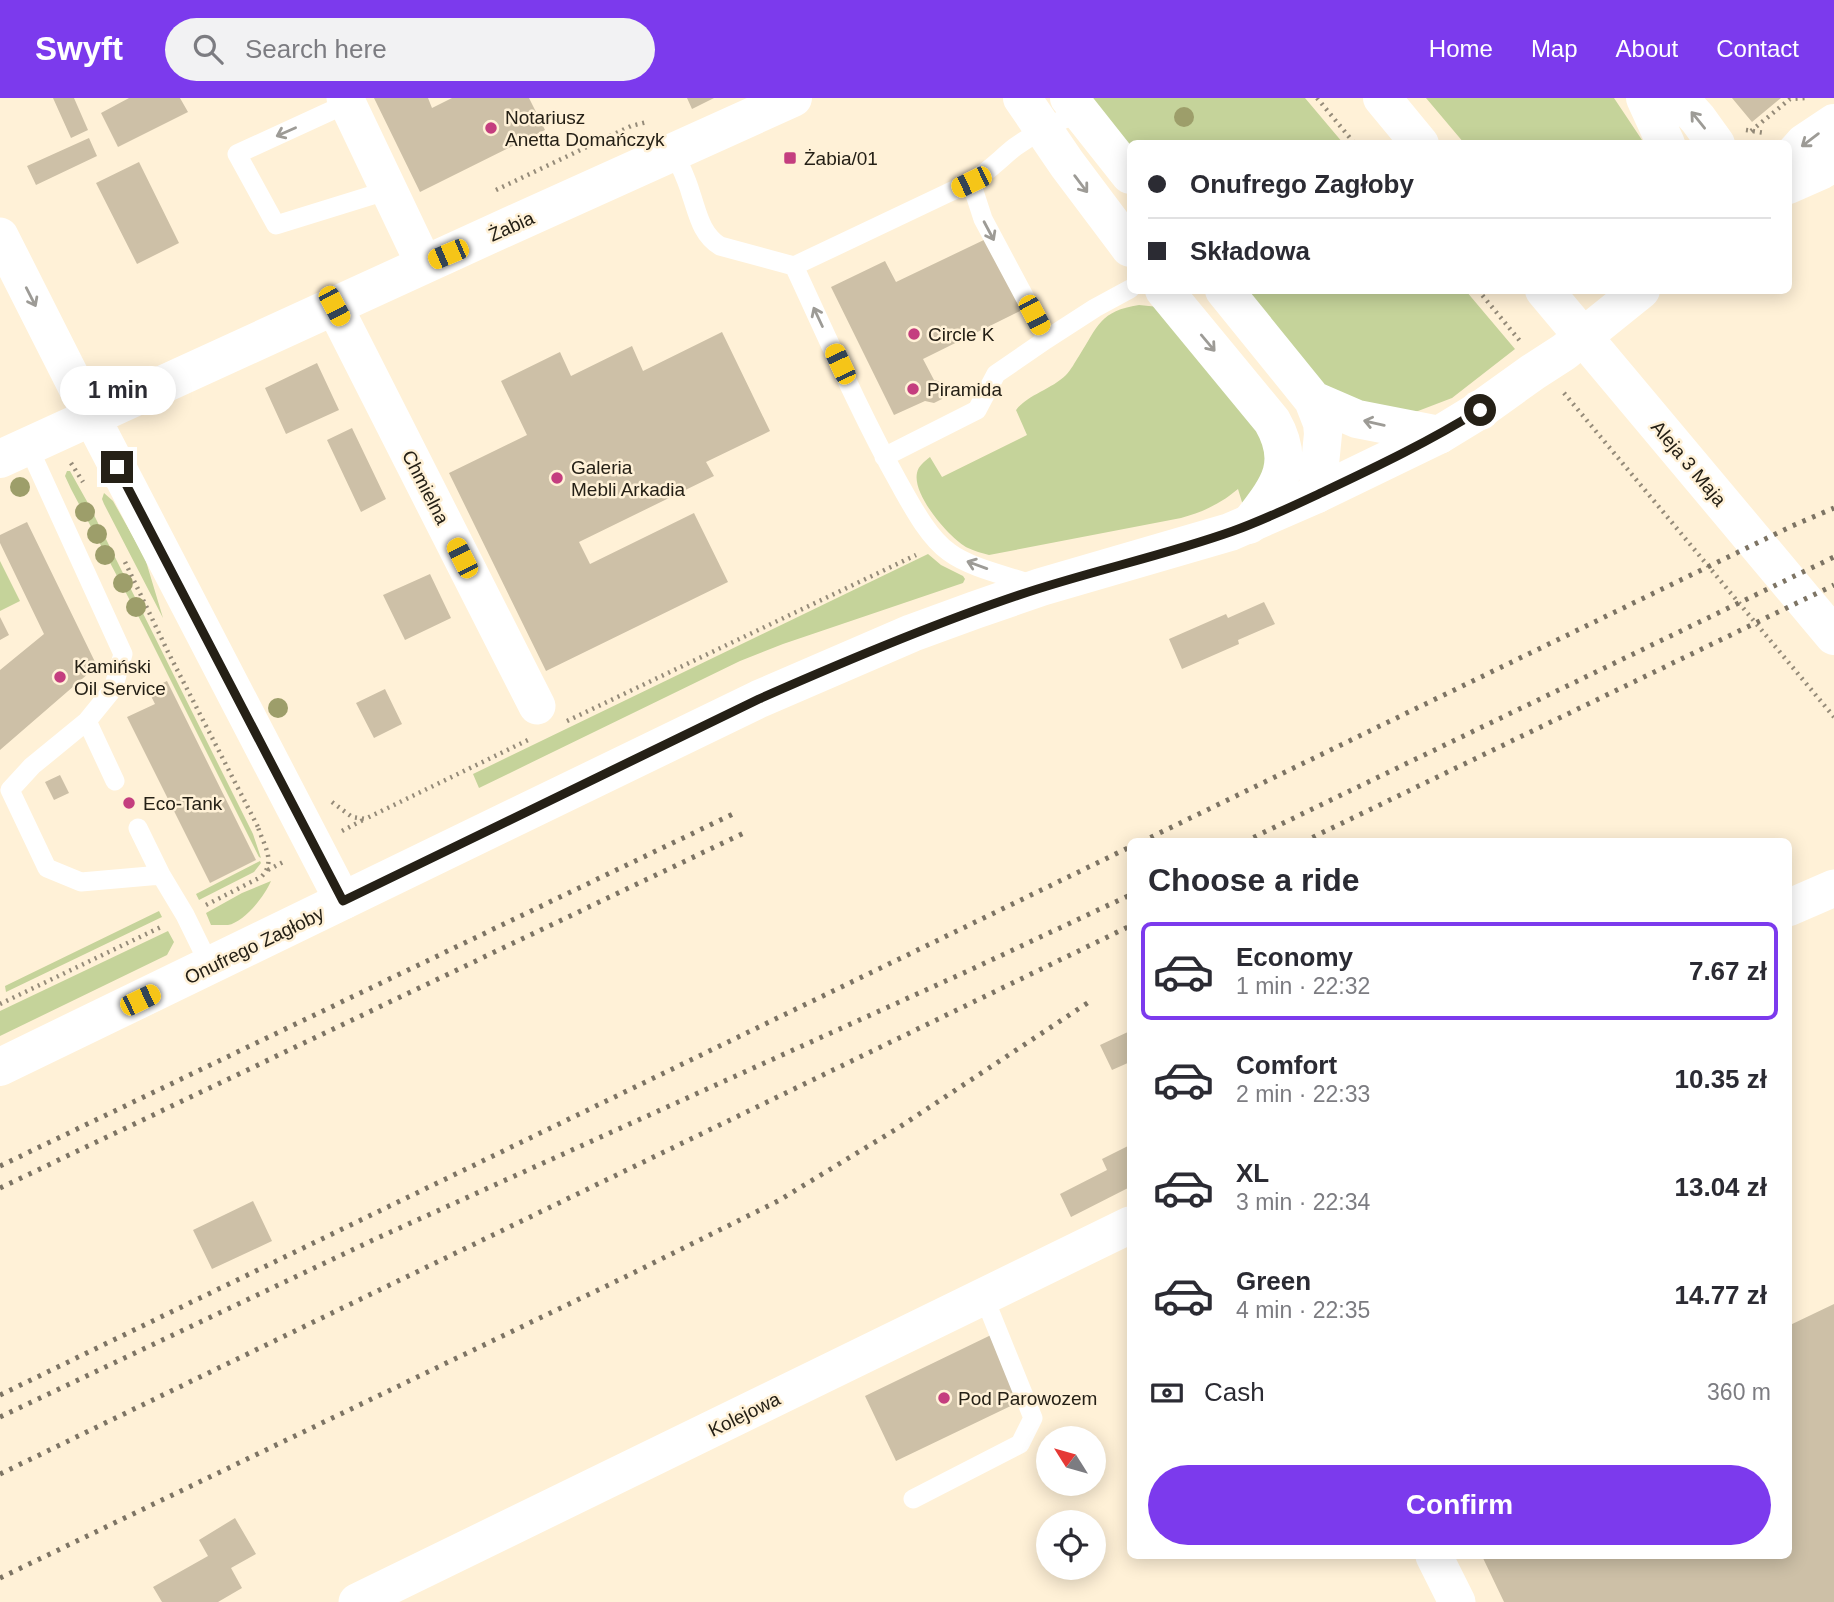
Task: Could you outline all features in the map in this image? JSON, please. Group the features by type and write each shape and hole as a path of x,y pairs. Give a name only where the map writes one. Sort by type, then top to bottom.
{"main road":[{"name":"Żabia","path":"14,453 793,98"},
{"path":"1382,98 1417,140"},
{"path":"1645,98 1664,140"},
{"path":"1679,98 1698,119 1733,137"},
{"path":"1075,105 1127,171"},
{"path":"1031,113 1127,244"},
{"path":"1792,156 1804,143 1834,123"},
{"path":"1792,183 1834,162"},
{"path":"1167,294 1272,421 1282,442 1284,463 1276,489 1250,525"},
{"path":"1227,294 1313,400 1322,423 1323,434 1317,494"},
{"name":"Aleja 3 Maja","path":"1547,294 1834,636"},
{"name":"Onufrego Zagłoby","path":"0,1068 759,699 912,633 1041,587 1250,525 1317,494 1439,435 1480,410 1564,352 1637,294"},
{"path":"1313,400 1357,419 1439,435"}],"street":[{"path":"346,101 424,264"},
{"path":"0,236 343,901"},
{"name":"Chmielna","path":"334,306 544,723"},
{"path":"1792,906 1834,888"},
{"name":"Kolejowa","path":"357,1602 1127,1226"},
{"path":"1436,1559 1457,1602"}],"lane":[{"path":"346,101 237,153 276,225 389,190"},
{"path":"674,152 702,226 712,241 720,246 794,266 985,174 1013,149 1031,113 1075,105"},
{"path":"971,182 983,219 1046,339"},
{"path":"794,266 884,457 917,515 939,544 966,561 1041,587"},
{"path":"884,457 977,410 996,374 1046,339 1127,291"},
{"path":"14,453 122,654 113,688 87,721 33,766 10,790 47,867 82,882 160,875"},
{"path":"87,721 116,781"},
{"path":"138,828 160,875 185,915 210,966"},
{"path":"913,1499 1020,1444 1033,1418 984,1297"}],"path":[{"path":"1317,98 1352,140"},
{"path":"1733,137 1790,99 1816,98"},
{"path":"1481,294 1522,344"},
{"path":"1558,386 1834,717"},
{"path":"331,801 352,817 365,819 544,723 939,544"}],"green space":[{"path":"1081,98 1305,98 1340,140 1127,140 1127,156"},
{"path":"1426,98 1614,98 1642,140 1461,140"},
{"path":"1239,294 1469,294 1515,349 1452,398 1418,411 1376,417 1313,384"},
{"path":"1139,305 1159,307 1278,431 1249,525 1238,489 1211,507 1181,518 989,555 960,543 934,515 920,493 917,473 920,466 930,457 942,477 1027,435 1016,410 1021,404 1066,375 1096,328 1108,316"},
{"path":"67,471 70,471 89,505 253,834 261,858 71,489 65,476"},
{"path":"104,493 113,501 145,558 163,618 104,504"},
{"path":"928,554 941,565 963,576 963,583 740,661 479,788 473,774"},
{"path":"0,561 20,601 0,611"},
{"path":"260,861 254,872 199,900 196,894"},
{"path":"271,881 259,901 241,919 228,925 211,925 206,913"},
{"path":"159,911 162,917 6,992 5,986"},
{"path":"168,931 174,942 167,955 0,1036 0,1011"}],"building":[{"path":"53,98 74,98 88,130 71,138"},
{"path":"129,98 180,98 188,112 118,147 101,113"},
{"path":"374,98 428,98 432,108 452,98 529,98 545,130 420,192"},
{"path":"687,98 714,98 692,109"},
{"path":"1732,98 1781,98 1752,122"},
{"path":"89,138 97,156 36,185 27,166"},
{"path":"139,162 179,243 137,264 96,183"},
{"name":"Circle K","path":"988,238 1022,310 923,359 934,380 941,382 945,391 942,399 934,403 925,401 894,415 831,287 885,261 896,282"},
{"path":"722,332 770,431 706,462 714,476 579,542 590,564 694,513 728,582 546,671 449,473 527,435 501,381 560,352 571,376 632,346 643,371"},
{"path":"317,363 339,410 286,434 265,388"},
{"path":"352,428 386,499 361,512 327,440"},
{"path":"27,522 97,666 0,750 0,670 44,634 0,543 0,535"},
{"path":"430,574 451,618 405,640 383,595"},
{"path":"1264,602 1275,624 1238,640 1239,644 1182,669 1169,639 1226,614 1228,618"},
{"path":"0,617 9,635 0,640"},
{"path":"167,681 256,860 210,883 127,717 155,704 148,690"},
{"path":"385,689 402,724 374,738 356,703"},
{"path":"60,775 69,793 54,800 45,782"},
{"path":"1127,1032 1127,1063 1112,1070 1100,1045"},
{"path":"1127,1146 1127,1189 1071,1217 1060,1194 1107,1170 1102,1159"},
{"path":"253,1201 272,1241 212,1269 193,1230"},
{"path":"1834,1304 1834,1602 1504,1602 1483,1559 1792,1559 1792,1324"},
{"name":"Pod Parowozem","path":"991,1335 1023,1400 896,1461 865,1396"},
{"path":"235,1518 256,1554 231,1568 242,1588 218,1602 162,1602 153,1587 208,1556 199,1540"}],"railway":[{"path":"1149,838 1834,508"},
{"path":"1252,838 1834,557"},
{"path":"1311,838 1834,585"},
{"path":"0,1166 735,813"},
{"path":"0,1188 746,832"},
{"path":"0,1395 1127,848"},
{"path":"0,1417 373,1240 1127,896"},
{"path":"0,1474 1127,927"},
{"path":"0,1578 778,1201 898,1128 1089,1002"}],"place":[{"name":"Notariusz Anetta Domańczyk","path":"491,128"},
{"name":"Żabia/01","path":"790,158"},
{"name":"Circle K","path":"914,334"},
{"name":"Piramida","path":"913,389"},
{"name":"Galeria Mebli Arkadia","path":"557,478"},
{"name":"Kamiński Oil Service","path":"60,677"},
{"name":"Eco-Tank","path":"129,803"},
{"name":"Pod Parowozem","path":"944,1398"}],"route":[{"path":"117,467 343,901 807,678 912,633 1041,587 1250,525 1439,435 1480,410"}]}
